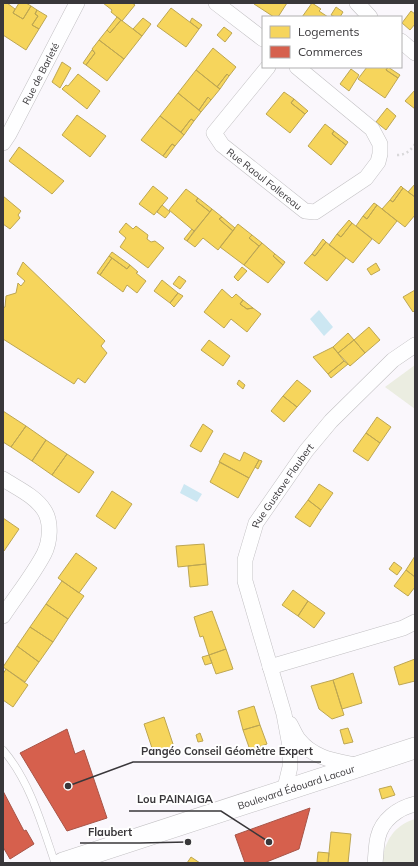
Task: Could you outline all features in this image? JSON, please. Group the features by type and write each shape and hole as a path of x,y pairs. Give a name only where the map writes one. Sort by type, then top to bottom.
{"main road":[{"name":"Boulevard Édouard Lacour","path":"63,863 415,748"}],"street":[{"name":"Rue de Barleté","path":"3,143 10,134 77,3"},
{"path":"216,3 262,38"},
{"path":"357,3 369,16"},
{"path":"402,42 415,53"},
{"name":"Rue Raoul Follereau","path":"267,68 214,133 222,145 305,211 315,212 366,178 376,166 380,154"},
{"path":"298,68 372,129 380,144 380,154"},
{"name":"Rue Gustave Flaubert","path":"284,792 290,767 290,746 284,714 245,581 245,560 256,523 306,451 331,421 393,360 415,345"},
{"path":"3,479 34,499 45,511 48,518 50,536 44,554 3,616"},
{"path":"270,667 402,628 415,622"},
{"path":"284,714 299,741 316,755 324,759 360,766"},
{"path":"375,863 378,836 385,822 400,810 415,804"}],"lane":[{"path":"3,750 21,777 37,809 55,863"}],"path":[{"path":"380,154 402,155 409,153 415,144"}],"shaded area":[{"path":"415,365 415,409 385,387"},
{"path":"415,819 415,863 382,863 385,848 391,835 401,825"}],"water":[{"path":"319,310 333,327 324,336 310,319"},
{"path":"184,484 202,494 197,502 180,493"}],"building: Logements":[{"path":"3,3 7,3 15,9 13,13 23,19 31,6 37,10 35,14 38,16 32,25 39,29 26,50 3,35"},
{"path":"19,3 26,3 31,6 23,19 13,13"},
{"path":"103,3 132,3 135,5 122,21"},
{"path":"287,3 279,16 272,16 254,4"},
{"path":"312,3 321,9 319,11 326,16 303,16"},
{"path":"336,7 343,12 341,16 331,15"},
{"path":"171,8 199,29 186,47 157,26"},
{"path":"37,10 47,16 39,29 32,25 38,16 35,14"},
{"path":"411,11 415,14 415,24 410,30 402,23"},
{"path":"117,17 121,20 110,33 107,30"},
{"path":"143,18 151,24 142,36 133,29"},
{"path":"192,18 202,25 199,29 190,22"},
{"path":"121,20 142,36 124,59 99,40 107,30 110,33"},
{"path":"224,27 232,33 225,42 217,35"},
{"path":"99,40 124,59 107,81 86,65 95,53 92,49"},
{"path":"213,48 236,67 229,76 227,74 217,87 196,70"},
{"path":"92,50 95,53 86,65 83,63"},
{"path":"62,62 71,68 60,88 52,82"},
{"path":"366,68 387,68 386,70 398,78 385,98 358,79"},
{"path":"390,68 400,75 398,78 386,70"},
{"path":"351,69 359,75 349,91 340,84"},
{"path":"196,70 220,89 211,100 208,97 199,110 178,93"},
{"path":"78,74 100,91 87,109 62,89 66,85 68,86"},
{"path":"227,74 229,76 220,89 217,87"},
{"path":"415,90 415,109 405,101"},
{"path":"284,92 294,99 291,103 305,114 290,133 266,114"},
{"path":"178,93 201,112 194,121 191,119 181,132 160,116"},
{"path":"208,97 211,100 201,112 199,110"},
{"path":"294,99 308,111 305,114 291,103"},
{"path":"387,108 396,116 386,130 376,122"},
{"path":"77,115 106,136 90,157 62,135"},
{"path":"160,116 184,135 175,146 172,144 163,156 141,140"},
{"path":"191,119 194,121 184,135 181,132"},
{"path":"325,124 334,131 332,134 346,145 331,165 308,146"},
{"path":"334,131 348,142 346,145 332,134"},
{"path":"172,144 175,146 166,158 163,156"},
{"path":"19,147 64,181 52,194 9,161"},
{"path":"415,184 415,197 408,192"},
{"path":"153,186 168,198 154,215 139,204"},
{"path":"401,186 403,188 393,202 390,200"},
{"path":"403,188 415,197 415,215 405,227 382,209 390,200 393,202"},
{"path":"186,189 198,198 196,201 210,212 194,231 169,210"},
{"path":"3,196 21,211 18,215 20,218 10,229 3,224"},
{"path":"198,198 212,209 210,212 196,201"},
{"path":"374,203 377,205 367,219 363,216"},
{"path":"162,205 170,212 165,218 157,212"},
{"path":"377,205 397,221 379,244 356,226 363,216 367,219"},
{"path":"212,209 222,217 219,219 233,231 218,250 203,238 195,247 187,241"},
{"path":"222,217 235,228 233,231 219,219"},
{"path":"349,220 352,223 341,237 337,234"},
{"path":"126,223 133,229 136,226 148,235 147,239 151,242 155,241 164,248 148,268 120,247 126,238 119,232"},
{"path":"352,223 372,239 353,263 329,245 337,234 341,237"},
{"path":"238,224 252,235 249,238 259,246 244,265 220,247"},
{"path":"192,229 194,231 187,241 184,239"},
{"path":"252,235 262,243 259,246 249,238"},
{"path":"323,239 326,242 315,256 312,254"},
{"path":"326,242 346,258 327,281 304,263 312,254 315,256"},
{"path":"262,243 275,254 273,256 283,265 268,283 244,265"},
{"path":"112,252 130,265 127,269 109,256"},
{"path":"275,254 285,262 283,265 273,256"},
{"path":"109,256 112,258 100,275 97,273"},
{"path":"112,258 127,269 130,265 138,272 136,273 146,281 137,293 127,285 123,292 100,275"},
{"path":"23,262 105,341 101,346 107,353 85,383 78,378 74,384 3,339 3,308 5,307 6,296 16,293 18,283 21,286 25,281 17,274"},
{"path":"376,263 380,270 371,275 367,269"},
{"path":"242,267 247,271 238,281 234,277"},
{"path":"179,276 186,281 180,289 173,284"},
{"path":"162,280 178,293 170,303 154,291"},
{"path":"222,289 232,298 236,294 243,300 240,304 247,309 253,308 261,314 247,332 231,319 224,328 204,312"},
{"path":"415,290 415,310 413,312 403,297"},
{"path":"178,293 183,296 174,307 170,303"},
{"path":"243,300 253,308 247,309 240,304"},
{"path":"369,327 380,340 365,353 354,340"},
{"path":"348,333 354,340 338,353 333,347"},
{"path":"209,340 230,356 223,366 201,350"},
{"path":"354,340 365,353 350,366 338,353"},
{"path":"333,347 344,361 328,374 313,357"},
{"path":"344,361 348,364 331,378 328,374"},
{"path":"239,380 245,385 243,389 237,384"},
{"path":"297,380 311,391 297,407 283,396"},
{"path":"283,396 297,407 284,422 271,411"},
{"path":"3,411 26,426 11,447 3,442"},
{"path":"377,417 391,427 380,443 366,433"},
{"path":"203,424 213,431 201,452 190,446"},
{"path":"26,426 46,440 32,461 11,447"},
{"path":"366,433 380,443 368,461 353,451"},
{"path":"46,440 67,454 52,475 32,461"},
{"path":"244,452 259,460 249,478 219,462 224,453 240,461"},
{"path":"67,454 94,472 79,493 52,475"},
{"path":"259,460 262,461 258,469 255,467"},
{"path":"220,462 249,478 238,498 210,482"},
{"path":"319,484 333,493 321,510 308,500"},
{"path":"112,491 132,504 115,529 96,516"},
{"path":"308,500 321,510 310,527 295,517"},
{"path":"3,518 19,529 4,551 3,551"},
{"path":"204,544 206,564 178,567 176,546"},
{"path":"76,553 97,568 79,593 58,578"},
{"path":"415,556 415,577 406,570"},
{"path":"394,562 402,568 397,575 389,569"},
{"path":"206,564 208,585 190,587 188,566"},
{"path":"406,570 415,577 415,587 408,596 394,586"},
{"path":"62,581 84,596 68,619 46,604"},
{"path":"293,590 308,601 298,616 282,605"},
{"path":"308,601 325,613 314,628 298,616"},
{"path":"46,604 68,619 53,642 30,627"},
{"path":"212,611 226,649 209,655 203,636 200,637 194,617"},
{"path":"30,627 53,642 39,662 17,646"},
{"path":"17,646 39,662 25,682 3,667"},
{"path":"226,649 233,669 216,674 209,655"},
{"path":"209,655 212,663 205,665 202,657"},
{"path":"415,659 415,681 399,685 394,667"},
{"path":"6,669 28,685 13,707 3,700 3,674"},
{"path":"353,673 362,703 342,709 333,680"},
{"path":"333,680 344,715 332,719 319,709 311,686"},
{"path":"254,706 260,725 243,730 238,711"},
{"path":"164,717 174,747 154,754 144,724"},
{"path":"260,725 267,744 250,750 243,730"},
{"path":"348,728 353,742 344,744 340,730"},
{"path":"200,733 203,741 198,742 196,735"},
{"path":"391,786 395,795 382,799 379,789"},
{"path":"331,832 351,834 348,863 328,863"},
{"path":"318,852 329,853 328,863 317,862"},
{"path":"191,857 200,863 187,863"}],"building: Commerces":[{"path":"67,729 75,754 84,750 107,818 67,831 20,753"},
{"path":"3,791 24,831 26,830 34,844 10,859 3,847"},
{"path":"310,808 299,849 264,863 245,863 235,835"}],"place":[{"name":"Pangéo Conseil Géomètre Expert","path":"68,786"},
{"name":"Flaubert","path":"188,842"},
{"name":"Lou PAINAIGA","path":"269,842"}]}
